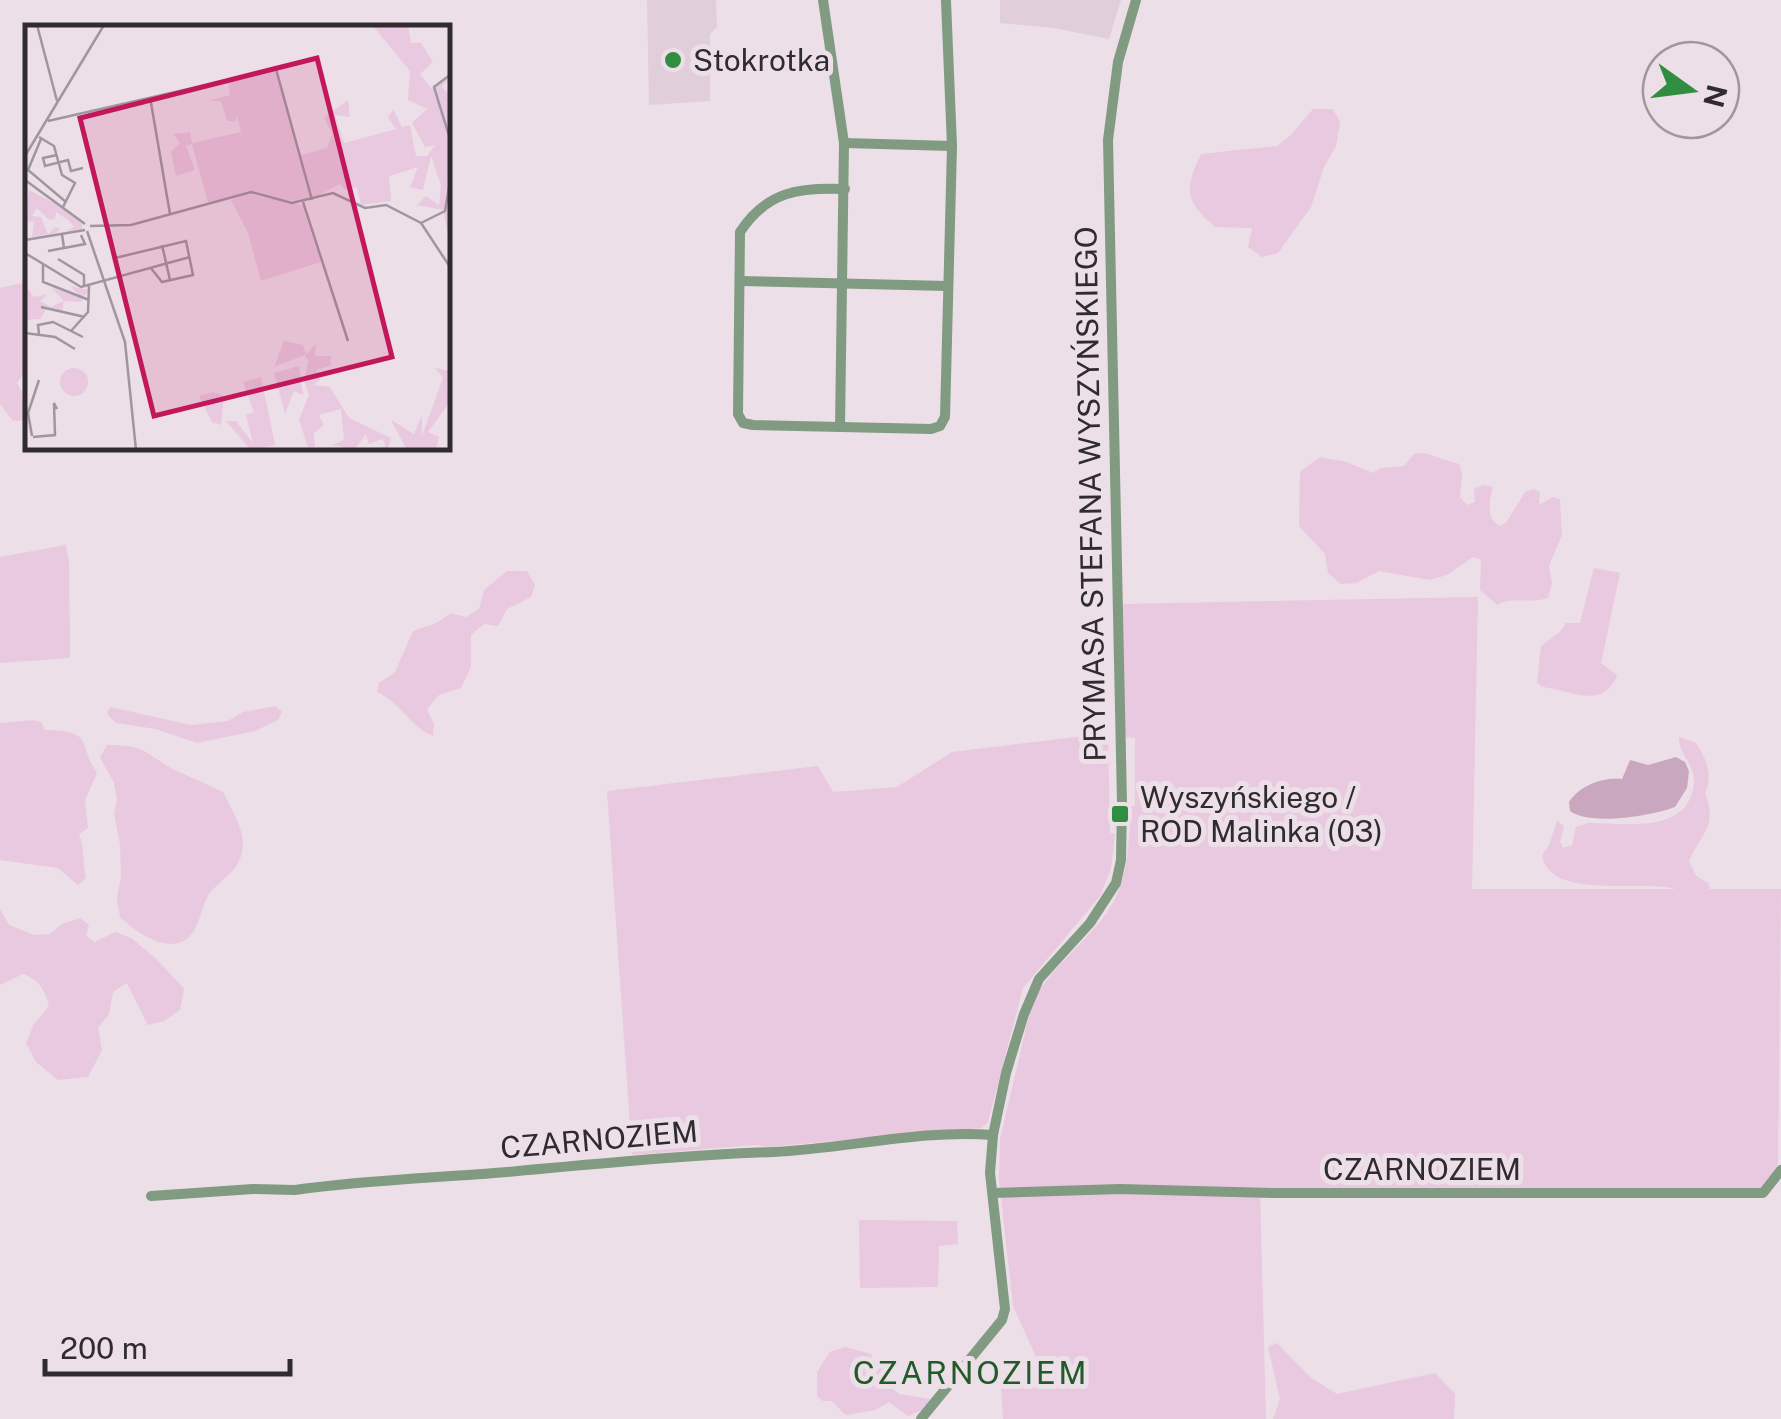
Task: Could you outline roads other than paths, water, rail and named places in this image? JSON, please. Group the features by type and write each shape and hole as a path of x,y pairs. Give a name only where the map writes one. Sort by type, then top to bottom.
{"street":[{"path":"823,0 844,143 840,427"},
{"name":"PRYMASA STEFANA WYSZYŃSKIEGO","path":"993,1135 1006,1073 1032,990 1102,908 1116,883 1121,860 1108,140 1118,62 1136,0"},
{"path":"845,188 801,188 753,212 740,232 738,414 744,423 940,426 946,416 952,146 946,1"},
{"path":"844,143 952,146"},
{"path":"740,281 948,286"},
{"path":"922,1419 1002,1320 1004,1298 990,1172 993,1135"},
{"name":"CZARNOZIEM","path":"150,1196 295,1190 565,1164 775,1152 932,1136 993,1135"},
{"name":"CZARNOZIEM","path":"992,1193 1120,1188 1272,1193 1763,1194 1781,1170"}],"place":[{"name":"Stokrotka","path":"673,60"},
{"name":"Wyszyńskiego / ROD Malinka (03)","path":"1120,814"}],"district":[{"name":"CZARNOZIEM","path":"971,1372"}]}
